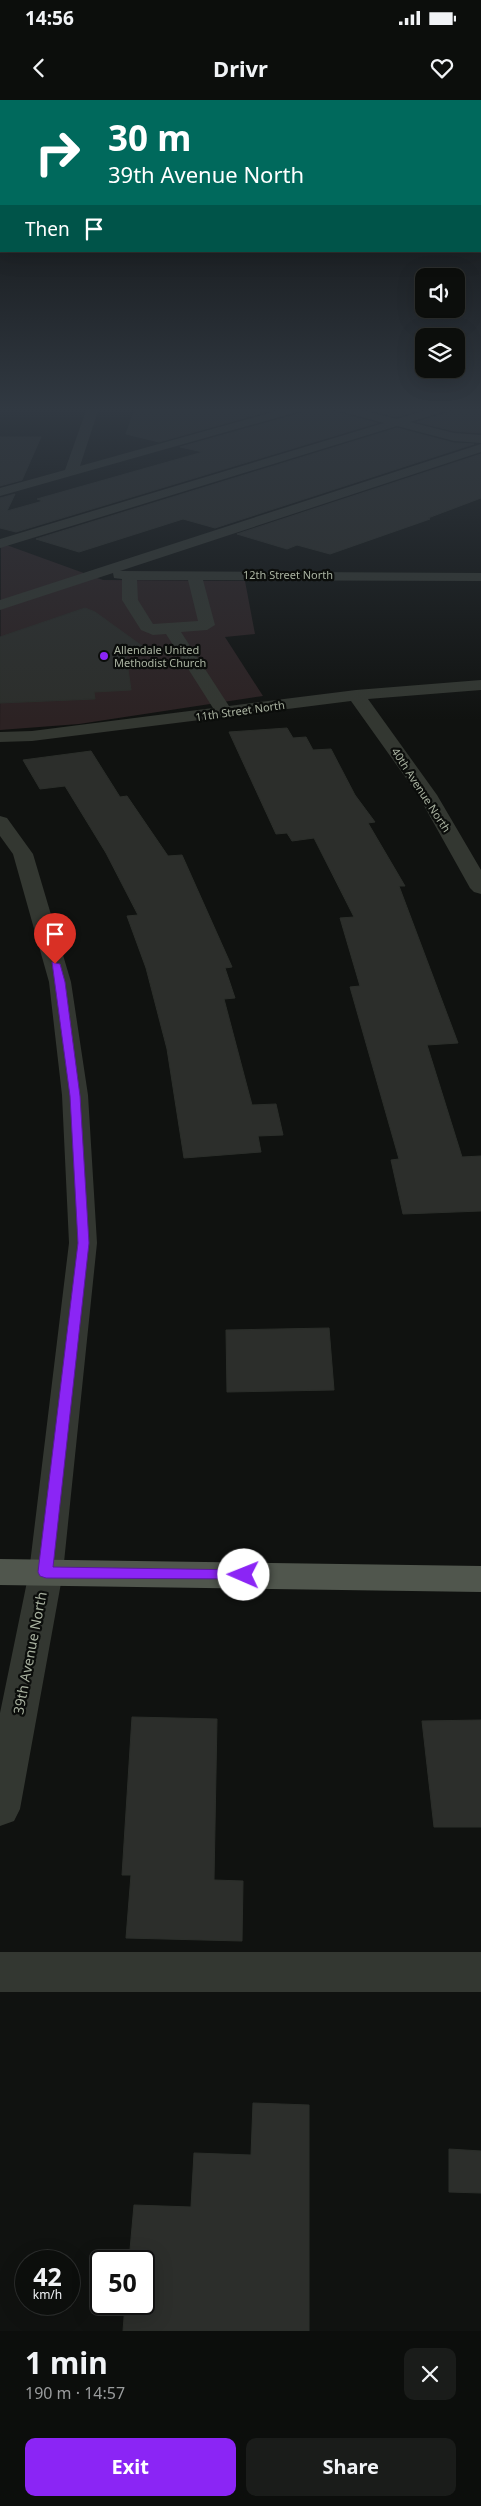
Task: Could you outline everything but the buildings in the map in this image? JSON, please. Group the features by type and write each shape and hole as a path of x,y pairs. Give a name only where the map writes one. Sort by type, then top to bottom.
{"main road":[{"path":"0,1572 481,1580"}],"street":[{"path":"0,544 105,512"},
{"path":"0,605 286,512"},
{"name":"12th Street North","path":"95,575 129,575 196,583 481,577"},
{"path":"129,575 129,596 149,629 207,625 196,583"},
{"path":"0,592 20,599"},
{"path":"171,628 225,713"},
{"name":"11th Street North","path":"0,737 32,736 356,695 481,685"},
{"name":"40th Avenue North","path":"356,695 427,795 481,888"},
{"name":"39th Avenue North","path":"0,822 23,854 60,982 75,1096 84,1243 46,1572 0,1809"},
{"path":"0,1972 481,1972"}],"shaded area":[{"path":"1,543 103,580 245,581 255,634 225,637 263,696 79,724 0,730"}],"place":[{"name":"Allendale United Methodist Church","path":"104,656"}],"route":[{"path":"55,964 60,982 75,1096 84,1243 46,1572 244,1575"}]}
